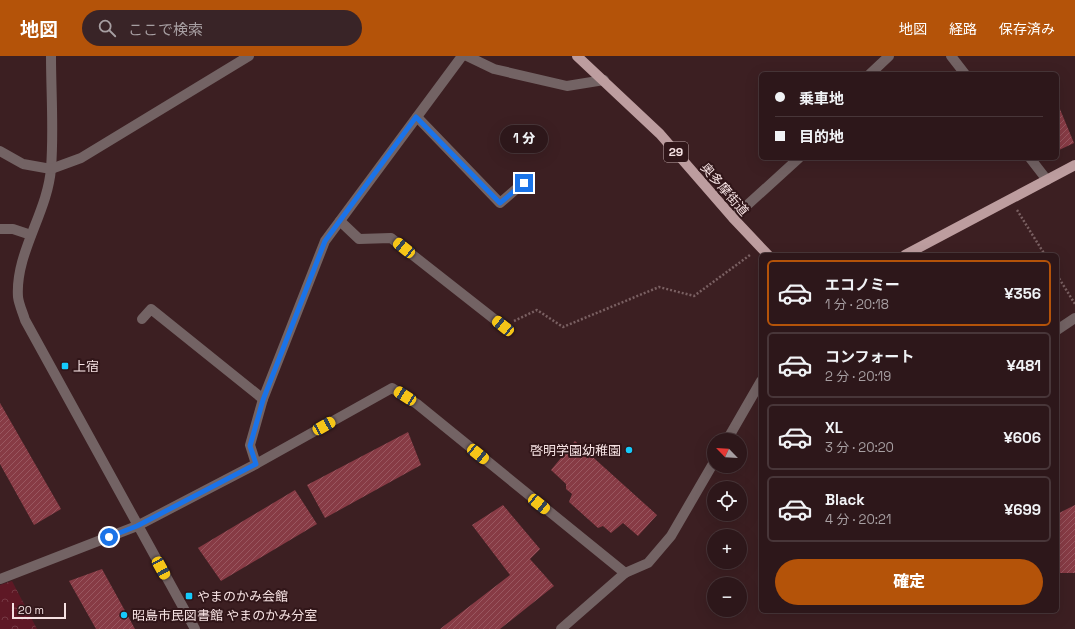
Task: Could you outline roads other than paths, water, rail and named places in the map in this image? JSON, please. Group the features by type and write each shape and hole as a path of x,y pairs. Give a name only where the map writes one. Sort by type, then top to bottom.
{"main road":[{"name":"奥多摩街道","path":"577,56 660,134 733,218 764,251"},
{"path":"910,253 1075,165"}],"street":[{"path":"50,56 51,169 42,210 31,235 18,282 18,299 25,320 195,629"},
{"path":"0,151 24,164 51,169 81,158 249,56"},
{"path":"256,464 250,446 263,400 325,241 462,56"},
{"path":"467,56 494,69 567,86 604,80"},
{"path":"872,72 889,56"},
{"path":"951,56 963,72"},
{"path":"416,117 500,203 524,183"},
{"path":"733,218 797,160"},
{"path":"1032,160 1048,180"},
{"path":"340,221 359,239 392,238 503,326"},
{"path":"0,228 13,228 31,235"},
{"path":"142,320 151,309 263,400"},
{"path":"1059,329 1075,318"},
{"path":"730,433 759,384"},
{"path":"0,579 137,526 256,464 392,388 417,404 625,573"},
{"path":"561,629 625,573 648,562 671,536 708,473"}],"place":[{"name":"上宿","path":"65,366"},
{"name":"啓明学園幼稚園","path":"629,450"},
{"name":"やまのかみ会館","path":"189,596"},
{"name":"昭島市民図書館 やまのかみ分室","path":"124,615"}]}
